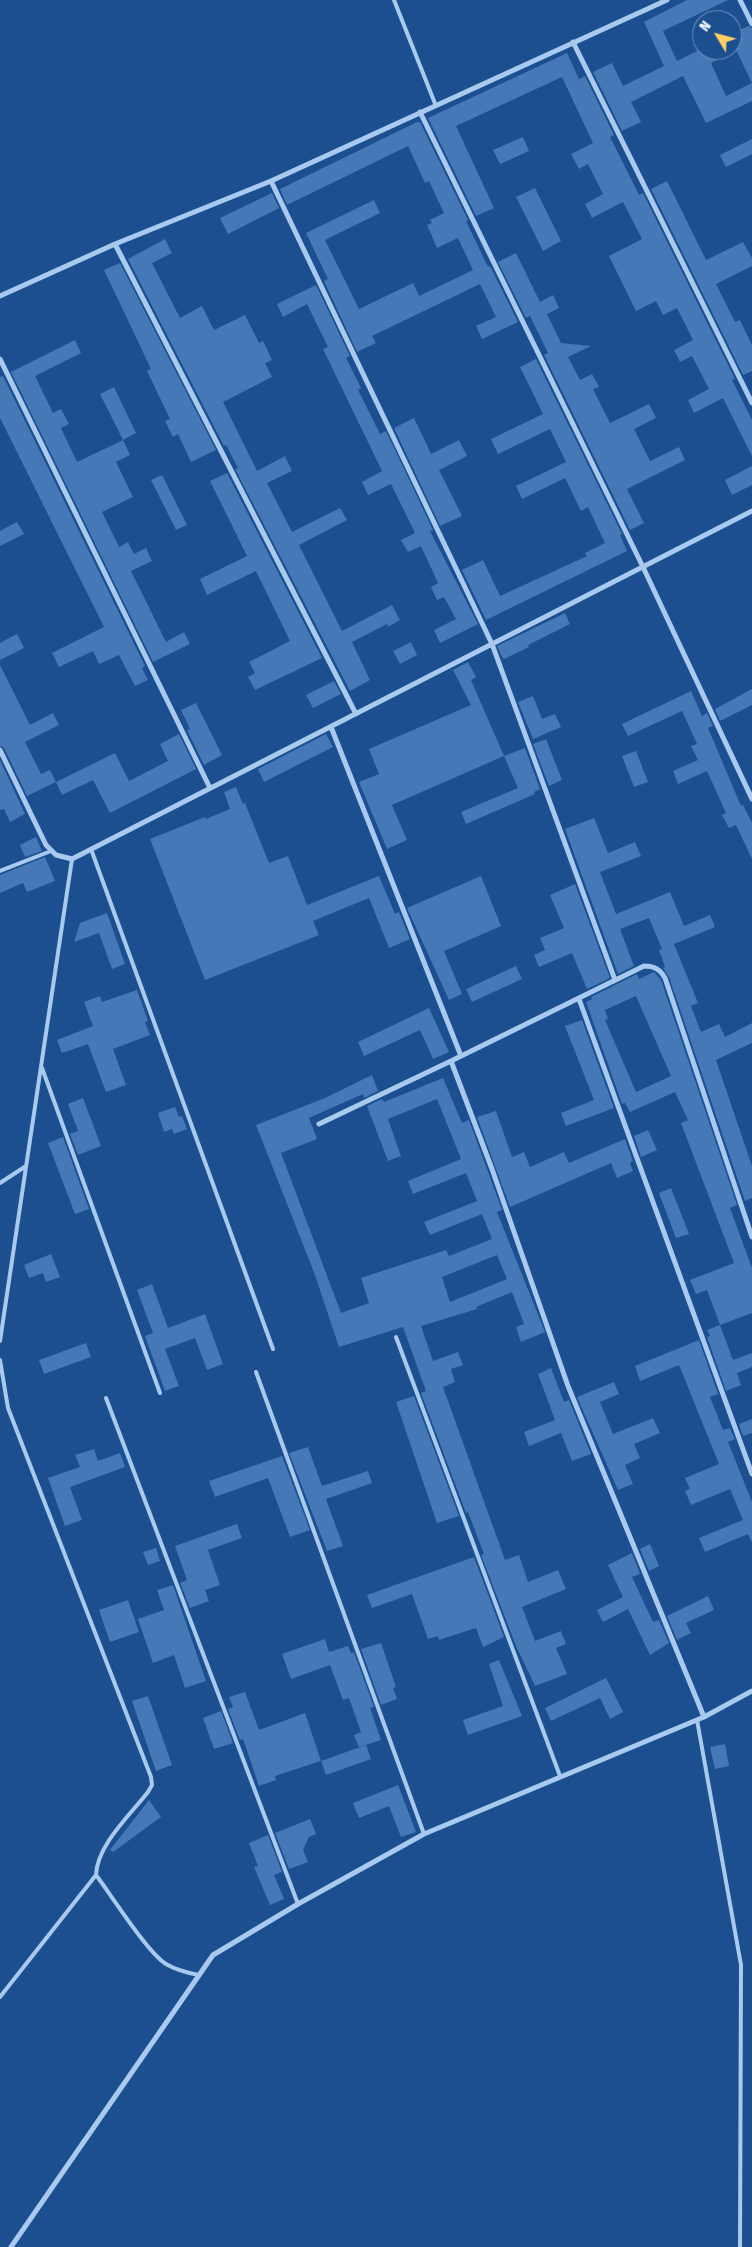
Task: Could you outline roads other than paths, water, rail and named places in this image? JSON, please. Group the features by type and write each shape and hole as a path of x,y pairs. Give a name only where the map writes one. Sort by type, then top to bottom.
{"street":[{"path":"0,296 115,244 271,181 667,0"},
{"path":"740,0 752,24"},
{"path":"573,42 752,403"},
{"path":"420,112 643,567 752,799"},
{"path":"271,181 492,644 615,980"},
{"path":"115,244 356,714"},
{"path":"0,359 210,788"},
{"path":"0,750 46,845 56,855 72,859 752,511"},
{"path":"331,727 461,1056"},
{"path":"319,1124 644,966 652,966 658,969 665,978 752,1237"},
{"path":"579,999 752,1474"},
{"path":"451,1061 492,1170 568,1386 704,1717"},
{"path":"11,2247 213,1955 298,1904 424,1834 704,1717 752,1691"}],"lane":[{"path":"394,0 436,106"},
{"path":"91,849 273,1349"},
{"path":"0,871 51,850"},
{"path":"0,1340 72,859"},
{"path":"41,1066 160,1392"},
{"path":"0,1183 26,1166"},
{"path":"396,1337 560,1776"},
{"path":"0,1360 8,1408 151,1777 152,1785 102,1850 97,1863 96,1875 0,1997"},
{"path":"256,1372 424,1834"},
{"path":"106,1398 298,1904"},
{"path":"697,1720 741,1965 740,2247"},
{"path":"96,1875 149,1947 165,1963 187,1973 199,1975"}]}
